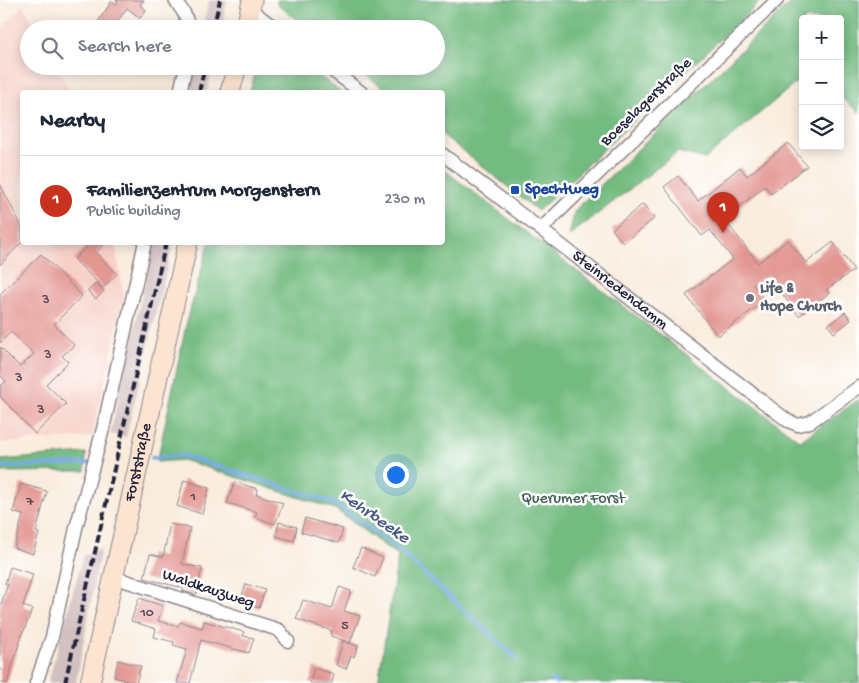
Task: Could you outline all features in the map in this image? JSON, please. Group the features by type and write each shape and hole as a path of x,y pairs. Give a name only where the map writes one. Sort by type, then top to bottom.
{"main road":[{"path":"246,20 247,3"},
{"path":"231,90 235,75"},
{"name":"Forststraße","path":"90,683 187,245"}],"street":[{"path":"175,0 184,12 187,20"},
{"name":"Boeselagerstraße","path":"541,228 776,0"},
{"path":"247,3 266,20"},
{"path":"180,90 184,75"},
{"path":"338,75 358,90"},
{"name":"Steinriedendamm","path":"445,156 541,228 616,289 788,422 798,425 810,422 859,388"},
{"path":"36,683 52,637 76,528 101,437 144,245"},
{"name":"Waldkauzweg","path":"114,577 279,630 288,641"}],"shaded area":[{"path":"209,0 227,0 223,20 204,20"},
{"path":"23,5 32,20 20,20 20,75 62,75 69,90 20,90 20,245 115,245 124,297 92,437 0,443 0,30"},
{"path":"192,75 211,75 207,90 188,90"},
{"path":"154,245 173,245 126,437 110,434"},
{"path":"101,548 76,683 48,683 83,556"}],"green space":[{"path":"277,0 762,0 538,211 445,137 445,90 385,90 366,75 445,75 445,20 297,20 277,4"},
{"path":"793,0 859,0 859,113 844,100 844,15 799,15 799,80 705,159 678,152 569,236 575,210"},
{"path":"255,75 318,75 338,90 251,90"},
{"name":"Querumer Forst","path":"445,171 800,441 859,399 859,683 378,683 398,556 335,509 183,460 157,462 187,321 208,245 445,245"},
{"path":"86,453 85,471 0,472 0,460"}],"building":[{"path":"116,0 144,0 140,5 146,10 140,18 127,8 118,20 99,20 112,1 116,4 118,1"},
{"path":"788,143 807,166 771,194 765,186 724,219 758,263 788,240 806,263 833,242 854,270 826,290 829,293 799,316 767,274 753,285 765,300 718,336 686,295 733,259 710,230 702,236 664,187 678,176 698,201 740,167 747,176"},
{"path":"0,184 20,223 20,244 0,265"},
{"path":"643,204 655,218 623,243 612,229"},
{"path":"88,245 103,245 96,253 117,274 103,288 74,259"},
{"path":"41,254 82,296 54,324 74,345 62,356 68,362 46,384 66,404 35,434 0,396 0,387 6,381 0,375 0,347 20,367 34,354 11,332 0,343 0,294"},
{"path":"96,283 104,291 96,299 88,291"},
{"path":"845,312 851,320 834,333 828,325"},
{"path":"184,480 209,488 202,514 177,506"},
{"path":"235,482 258,489 256,494 283,503 275,524 255,517 257,512 227,503"},
{"path":"21,484 47,491 36,532 39,533 33,554 14,548 23,515 13,512"},
{"path":"305,518 343,529 339,543 301,532"},
{"path":"279,522 297,527 294,541 276,536"},
{"path":"170,524 190,528 182,564 202,568 196,595 183,591 183,588 144,578 150,554 163,557"},
{"path":"361,548 383,558 375,577 353,567"},
{"path":"10,567 33,574 23,606 32,609 7,683 0,683 0,607 8,584 5,584"},
{"path":"246,584 265,590 259,608 240,602"},
{"path":"339,587 351,591 344,611 360,616 350,643 331,636 332,631 296,619 303,600 332,609"},
{"path":"139,598 163,606 158,621 178,626 180,622 202,628 204,621 244,632 243,636 254,638 249,653 201,640 190,683 177,683 187,649 173,645 174,642 154,637 156,629 131,621"},
{"path":"343,641 358,646 354,657 351,656 346,669 336,665"},
{"path":"118,660 141,666 136,683 114,677"},
{"path":"314,668 334,674 332,683 310,683"}],"waterway":[{"name":"Kehrbeeke","path":"152,458 181,455 334,503 399,550 517,659"},
{"name":"Kehrbeeke","path":"0,467 90,463"},
{"name":"Kehrbeeke","path":"551,680 556,683"}],"railway":[{"path":"215,20 220,0"},
{"path":"199,90 203,75"},
{"path":"65,683 165,245"}],"place":[{"name":"Spechtweg","path":"515,190"},
{"name":"Familienzentrum Morgenstern","path":"723,233"},
{"name":"Life & Hope Church","path":"750,298"}]}
